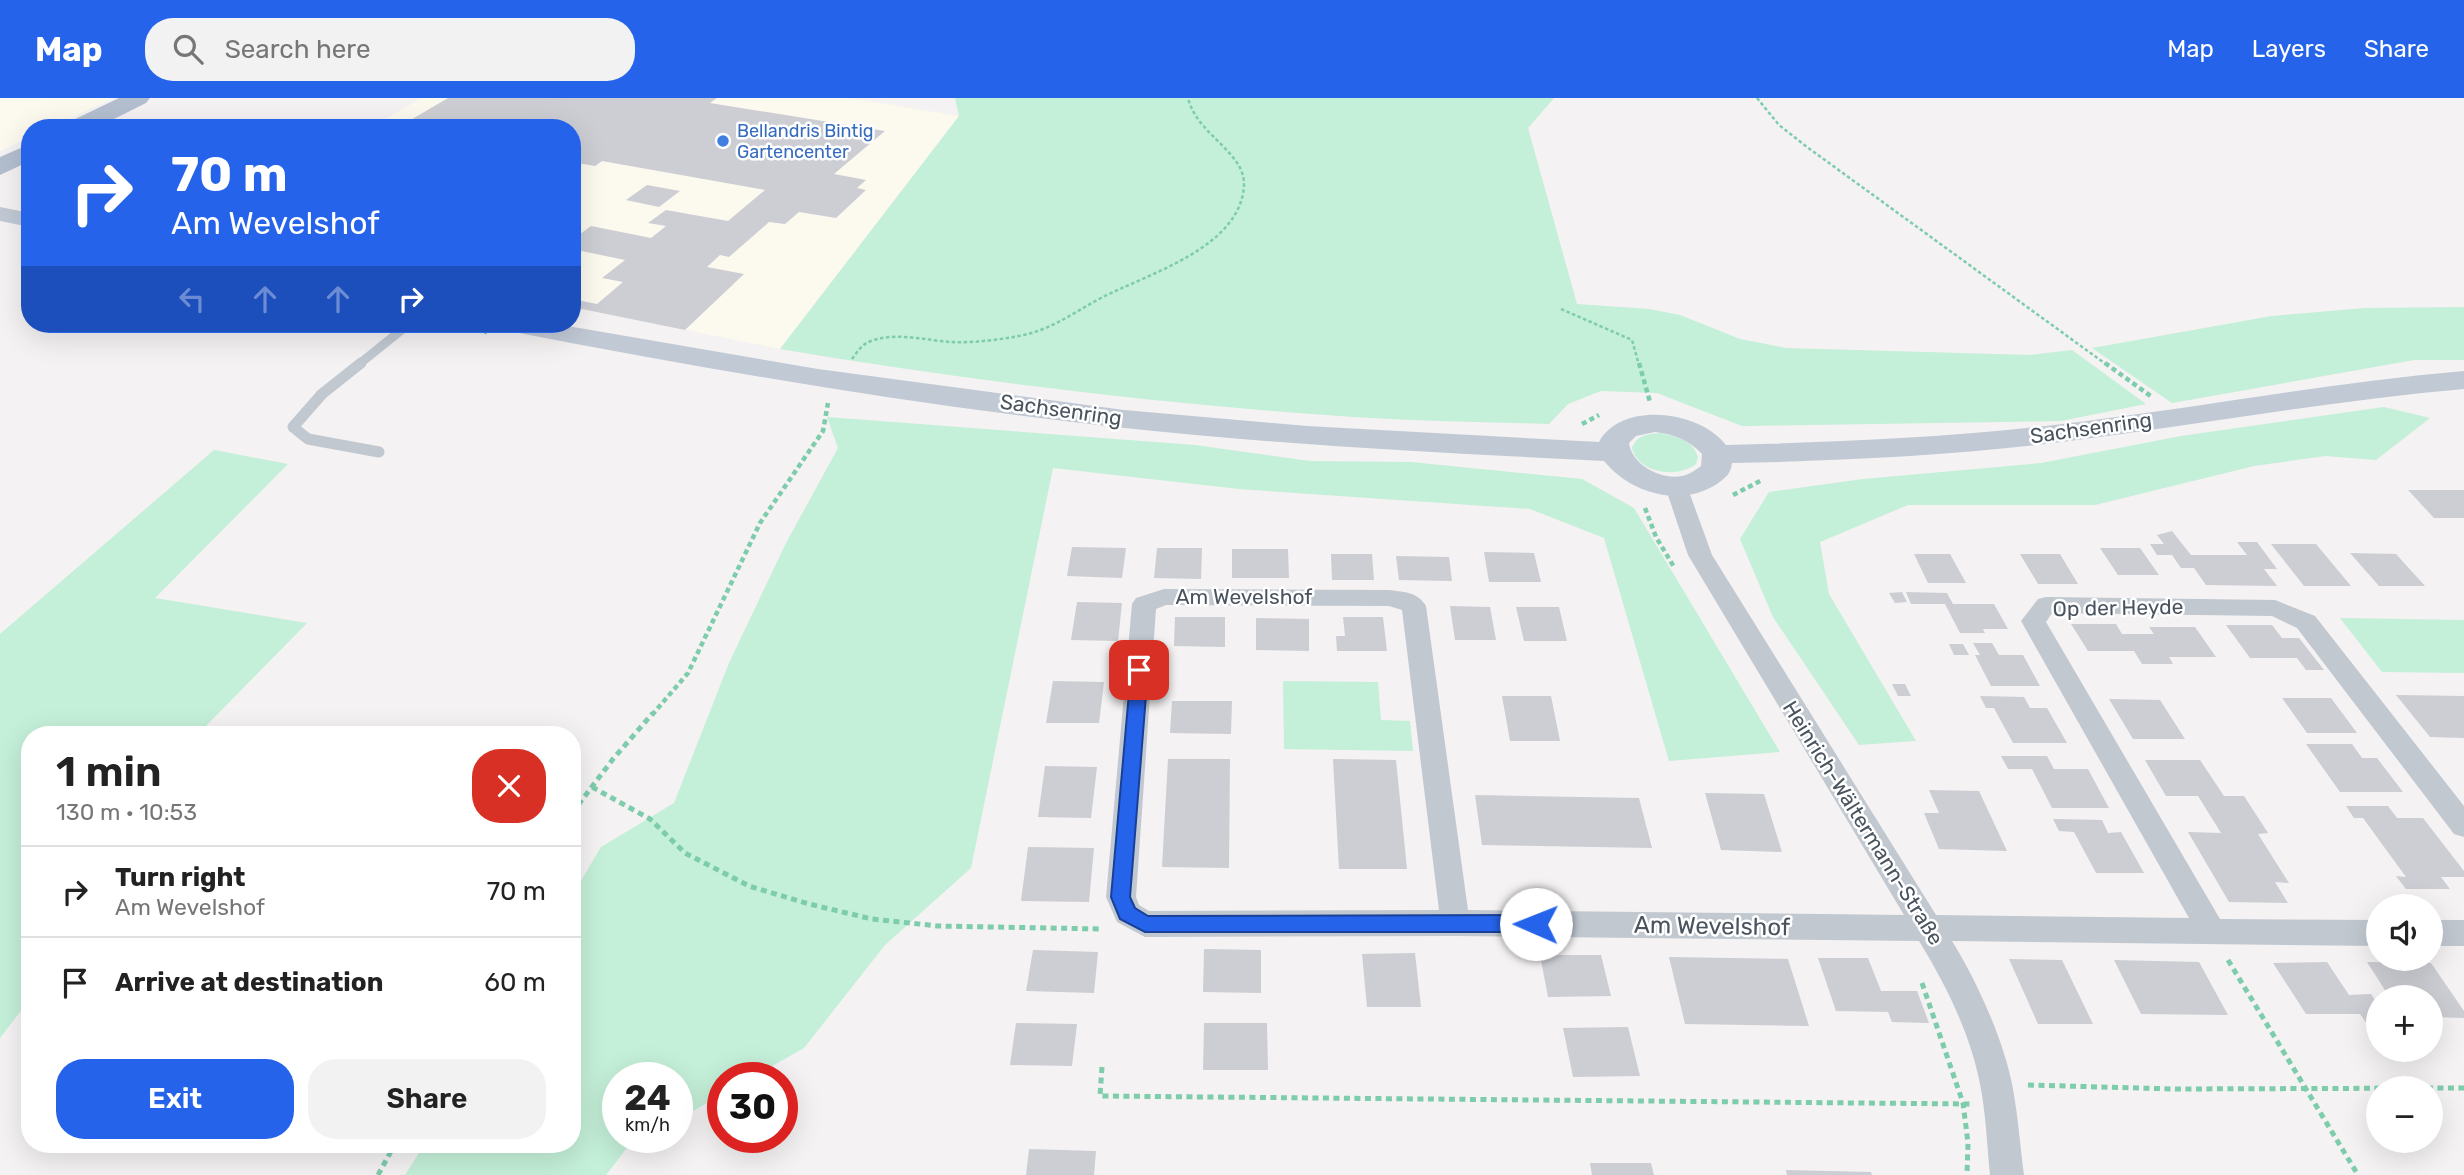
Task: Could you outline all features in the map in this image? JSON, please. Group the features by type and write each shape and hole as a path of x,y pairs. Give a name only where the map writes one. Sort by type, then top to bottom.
{"main road":[{"path":"95,119 138,98"},
{"path":"0,167 21,156"}],"street":[{"path":"0,214 21,218"},
{"name":"Sachsenring","path":"567,333 835,379 1125,419 1357,437 1613,452"},
{"name":"Sachsenring","path":"1717,454 1856,452 1987,442 2365,387 2464,380"},
{"path":"1651,407 1711,444 1717,454 1718,462 1710,477 1679,498 1635,475 1617,461 1613,452 1613,443 1618,434 1651,407"},
{"name":"Heinrich-Wältermann-Straße","path":"1679,498 1700,555 1956,974 1974,1016 1997,1094 2007,1175"},
{"name":"Am Wevelshof","path":"1455,923 1415,606 1405,600 1389,598 1164,597 1144,604 1121,897 1127,913 1145,924 1455,923 1927,928"},
{"name":"Op der Heyde","path":"2212,932 2033,621 2046,605 2275,608 2306,622 2464,826"},
{"path":"1927,928 2366,933"},
{"path":"2443,933 2464,933"}],"lane":[{"path":"379,452 308,439 293,427 321,394 398,333"}],"path":[{"path":"581,801 613,759 688,673 755,532 822,431 835,379 861,347 881,338 964,342 1042,330 1124,285 1185,258 1228,225 1236,213 1244,185 1242,172 1235,160 1195,119 1189,108 1188,98"},
{"path":"1758,98 1779,125 1807,147 2179,416"},
{"path":"1561,309 1632,340 1651,407"},
{"path":"1576,450 1572,429 1604,413"},
{"path":"1635,501 1645,508 1679,498 1712,509 1747,486 1767,477 1756,453"},
{"path":"592,787 650,819 685,853 749,886 809,904 872,919 938,926 1112,929"},
{"path":"2212,932 2358,1175"},
{"path":"1917,975 1963,1103 1968,1143 1967,1175"},
{"path":"1102,1067 1100,1096 1963,1103 1997,1094 2307,1087 2464,1088"},
{"path":"378,1175 390,1153"}],"shaded area":[{"path":"0,98 114,98 69,119 21,119 21,141 0,151"},
{"path":"422,98 850,98 959,116 780,349 581,309 581,119 386,119"}],"green space":[{"path":"955,98 1554,98 1528,128 1577,304 1649,309 1680,315 1740,339 1786,348 2030,355 2072,350 2146,404 2061,421 1742,426 1657,393 1601,391 1568,404 1549,424 1402,420 1209,405 1065,390 780,349 959,116"},
{"path":"2464,307 2464,360 2414,360 2172,403 2092,348 2272,316 2365,308"},
{"path":"2384,407 2430,418 2376,460 2325,456 2254,466 2095,505 1908,505 1820,542 1829,594 1916,741 1859,745 1773,617 1740,539 1769,492 1863,479 2041,463 2181,436"},
{"path":"827,417 1195,445 1310,461 1411,462 1582,479 1634,508 1780,752 1669,761 1604,538 1530,509 1239,489 1053,468 971,868 885,945 804,1048 779,1062 707,1062 707,1103 693,1111 693,1062 602,1062 602,1153 623,1153 606,1175 405,1175 419,1153 581,1153 581,881 601,847 674,803 729,663 786,543 838,448"},
{"path":"1660,433 1678,437 1692,446 1698,457 1696,464 1688,469 1669,472 1650,468 1642,463 1632,448 1634,444 1643,436"},
{"path":"214,450 288,464 155,598 307,623 206,726 21,726 21,1011 0,1038 0,634"},
{"path":"2340,618 2464,620 2464,673 2382,672"},
{"path":"1283,681 1378,682 1381,720 1410,721 1413,751 1284,749"}],"building":[{"path":"448,98 717,98 710,103 885,131 834,174 866,180 857,188 866,190 836,218 799,212 785,224 769,222 729,257 720,255 707,267 744,274 685,330 581,309 581,301 597,304 623,282 602,278 625,260 581,251 581,233 591,226 651,238 666,226 648,223 666,210 728,221 765,190 602,161 595,166 581,164 581,119 412,119"},
{"path":"647,185 680,191 659,207 626,200"},
{"path":"2408,490 2464,490 2464,518 2434,518"},
{"path":"2172,531 2191,555 2247,555 2237,542 2257,542 2277,569 2264,569 2277,586 2206,585 2194,568 2181,568 2172,555 2157,555 2150,544 2164,544 2157,535"},
{"path":"2271,544 2316,544 2351,586 2304,586"},
{"path":"1072,547 1126,548 1122,578 1067,576"},
{"path":"1157,548 1202,548 1201,579 1154,578"},
{"path":"2100,548 2140,548 2159,575 2118,575"},
{"path":"1232,549 1288,549 1289,578 1232,578"},
{"path":"1484,552 1534,553 1541,582 1489,582"},
{"path":"2350,553 2396,554 2425,586 2379,586"},
{"path":"1331,554 1372,554 1374,580 1332,580"},
{"path":"1914,554 1950,554 1966,583 1928,583"},
{"path":"2020,554 2060,554 2078,584 2038,584"},
{"path":"1396,556 1449,557 1452,581 1399,580"},
{"path":"1902,592 1907,602 1895,603 1889,593"},
{"path":"1906,592 1947,593 1953,604 1994,604 2008,629 1960,633 1945,604 1911,604"},
{"path":"1077,602 1122,603 1118,641 1071,640"},
{"path":"1450,606 1490,607 1496,640 1455,640"},
{"path":"1516,607 1559,607 1567,641 1524,641"},
{"path":"1175,617 1225,617 1225,647 1174,646"},
{"path":"1343,617 1383,617 1387,651 1337,651 1336,636 1345,636"},
{"path":"1256,618 1309,619 1309,651 1256,650"},
{"path":"2071,624 2116,624 2122,634 2154,634 2149,627 2195,627 2216,657 2169,657 2173,664 2142,664 2134,651 2088,651"},
{"path":"2226,625 2272,625 2282,638 2299,638 2324,670 2306,670 2297,658 2250,658"},
{"path":"1973,643 1992,643 1999,655 2023,655 2040,686 1991,686 1975,655 1980,655"},
{"path":"1949,644 1963,644 1969,655 1954,655"},
{"path":"1053,681 1104,682 1099,723 1046,723"},
{"path":"1892,684 1905,684 1911,696 1898,696"},
{"path":"2396,695 2464,696 2464,738 2430,737"},
{"path":"1502,696 1551,696 1560,741 1510,741"},
{"path":"1980,696 2024,697 2030,708 2047,708 2067,743 2013,743 1994,708 1986,708"},
{"path":"2282,698 2331,698 2357,733 2307,733"},
{"path":"2109,699 2160,700 2185,739 2133,739"},
{"path":"1172,701 1232,701 1231,734 1170,733"},
{"path":"2306,744 2352,744 2362,758 2377,758 2403,792 2340,792"},
{"path":"2001,756 2047,756 2054,769 2088,769 2109,808 2052,808 2032,769 2008,769"},
{"path":"1168,759 1230,759 1229,868 1162,867"},
{"path":"1333,759 1396,760 1407,869 1339,869"},
{"path":"2145,760 2200,760 2224,796 2244,796 2268,833 2258,834 2289,883 2275,882 2288,903 2229,902 2188,832 2221,833 2198,796 2166,796"},
{"path":"1045,766 1097,767 1091,818 1038,817"},
{"path":"1929,790 1979,791 2007,851 1939,849 1924,813 1939,813"},
{"path":"1705,793 1764,794 1782,852 1721,850"},
{"path":"1475,795 1639,798 1652,848 1482,845"},
{"path":"2346,806 2388,806 2397,818 2423,818 2464,871 2464,877 2441,877 2450,889 2406,889 2396,876 2406,877 2363,818 2354,818"},
{"path":"2053,819 2102,820 2108,833 2121,832 2144,873 2096,873 2074,832 2059,831"},
{"path":"1028,847 1094,848 1089,902 1021,901"},
{"path":"1204,949 1261,950 1261,993 1203,992"},
{"path":"1033,950 1098,952 1094,993 1026,991"},
{"path":"1415,953 1421,1007 1367,1007 1362,954"},
{"path":"1540,955 1601,955 1611,996 1548,997"},
{"path":"1669,957 1788,959 1809,1026 1685,1024"},
{"path":"1818,958 1868,958 1881,991 1917,991 1929,1023 1892,1022 1888,1012 1836,1011"},
{"path":"2009,959 2062,960 2093,1024 2038,1024"},
{"path":"2114,960 2199,962 2228,1015 2141,1014"},
{"path":"2327,962 2349,995 2366,994 2366,1023 2360,1014 2306,1014 2273,963"},
{"path":"2373,971 2436,971 2464,1011 2464,1018 2443,1017 2443,985 2382,985"},
{"path":"1016,1023 1077,1024 1072,1066 1010,1065"},
{"path":"1204,1023 1267,1023 1268,1070 1203,1070"},
{"path":"1628,1027 1640,1076 1573,1077 1563,1028"},
{"path":"1029,1149 1096,1151 1094,1175 1026,1175"},
{"path":"1590,1163 1651,1163 1654,1175 1592,1175"},
{"path":"1786,1170 1871,1172 1872,1175 1787,1175"}],"place":[{"name":"Bellandris Bintig Gartencenter","path":"723,141"}],"route":[{"path":"1139,670 1121,897 1127,913 1145,924 1536,924"}]}
